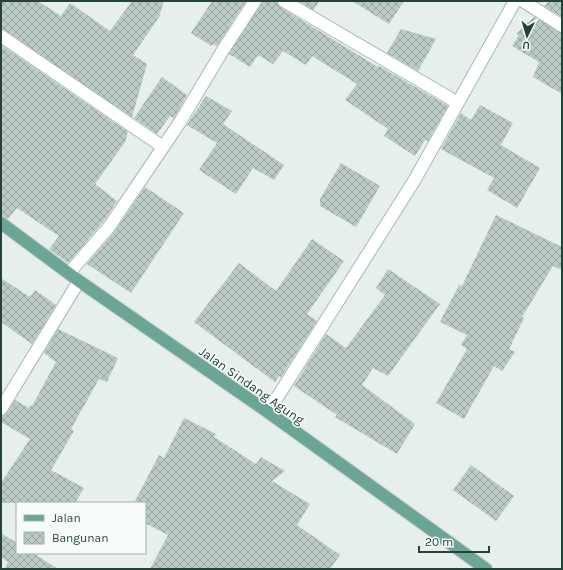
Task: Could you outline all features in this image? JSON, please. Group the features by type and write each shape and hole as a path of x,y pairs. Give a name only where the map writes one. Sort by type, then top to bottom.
{"main road":[{"name":"Jalan Sindang Agung","path":"1,223 79,281 268,412 486,569"}],"street":[{"path":"69,273 109,227 163,148 254,1"},
{"path":"284,1 458,103"},
{"path":"268,412 414,181 515,1"},
{"path":"523,1 562,26"},
{"path":"1,36 163,148"},
{"path":"1,409 79,281"}],"building":[{"path":"1,1 38,1 61,16 70,3 110,31 132,1 164,1 159,17 133,55 147,64 132,117 1,29"},
{"path":"212,1 246,1 217,46 213,44 211,46 191,33"},
{"path":"262,1 277,1 280,7 378,67 379,66 448,106 428,141 425,140 415,156 384,136 388,129 345,100 357,84 312,56 306,65 283,51 273,64 258,55 250,67 229,54"},
{"path":"299,1 320,1 313,10"},
{"path":"352,1 404,1 389,24"},
{"path":"549,1 562,1 562,17 544,6"},
{"path":"534,17 562,33 562,94 533,77 539,62 512,46 519,35 516,34"},
{"path":"401,29 436,39 418,71 387,53"},
{"path":"1,45 128,132 125,142 95,184 117,201 103,222 68,263 49,249 59,236 17,208 8,219 1,216"},
{"path":"162,77 187,95 174,118 170,116 157,134 134,118"},
{"path":"206,96 232,111 223,124 284,165 274,180 253,168 236,194 199,170 217,143 187,125"},
{"path":"480,105 513,123 501,145 540,168 517,208 487,190 494,178 441,149 461,113 471,120"},
{"path":"341,163 380,186 356,227 320,206 320,199"},
{"path":"145,187 184,213 131,293 87,264 115,231"},
{"path":"496,215 562,247 562,270 553,266 522,317 524,318 509,349 515,352 502,371 494,366 464,419 436,403 467,349 461,345 467,335 440,322 459,285 462,286"},
{"path":"312,239 344,261 307,314 317,321 281,377 279,376 275,382 194,322 239,263 276,291"},
{"path":"388,269 440,304 388,376 373,368 362,385 415,424 397,454 335,417 337,415 294,386 326,334 346,348 385,295 376,288"},
{"path":"1,278 30,297 35,290 56,305 32,344 1,322"},
{"path":"58,329 118,358 107,382 99,379 71,429 74,431 51,470 84,488 76,502 1,503 1,483 30,439 1,422 1,416 7,413 15,400 29,408 30,405 32,406 56,362 44,353"},
{"path":"184,418 216,434 214,437 256,464 261,457 285,471 272,481 310,504 297,525 340,555 330,569 150,569 168,535 146,524 146,502 135,502 159,455 164,458"},
{"path":"471,465 514,496 496,521 453,490"},
{"path":"1,533 16,542 16,554 35,554 58,569 5,569 8,562 1,557"}]}
